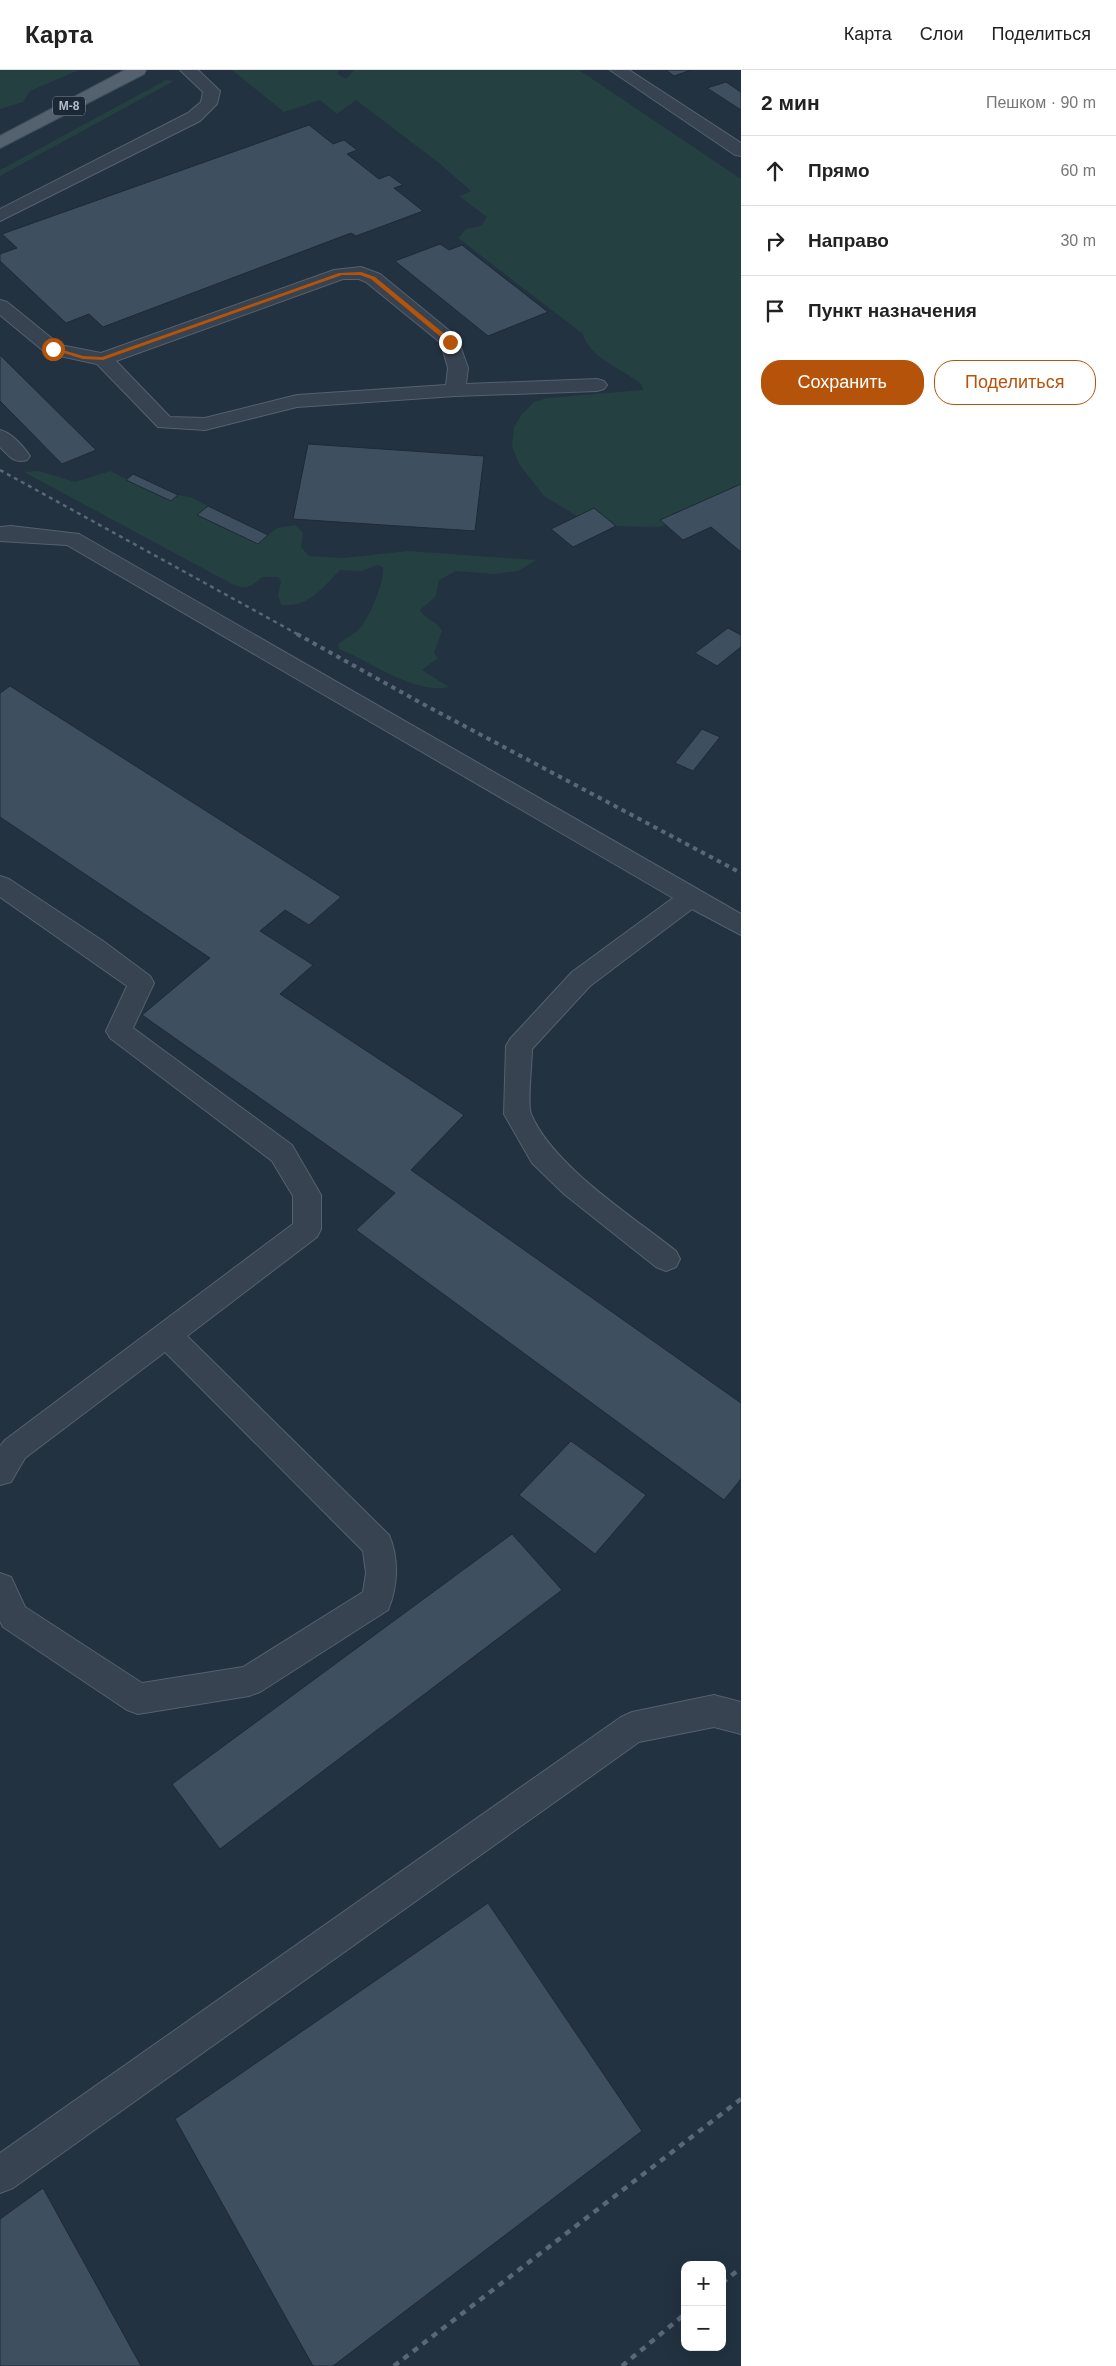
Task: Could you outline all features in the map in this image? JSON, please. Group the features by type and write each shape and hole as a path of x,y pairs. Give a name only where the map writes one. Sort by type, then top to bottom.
{"main road":[{"name":"М-8","path":"0,143 138,70"}],"street":[{"path":"0,216 194,117 209,104 212,91 188,70"},
{"path":"618,70 741,151"},
{"path":"0,306 53,349 83,358 103,359 341,274 361,273 373,278 450,342 458,368 455,390"},
{"path":"103,359 165,424 205,424 297,400 455,390 598,385"},
{"path":"0,436 20,456"},
{"path":"0,534 11,533 72,540 741,926"},
{"path":"0,885 94,948 141,983 119,1031 282,1153 307,1195 306,1229 168,1336 16,1449 0,1472"},
{"path":"666,1259 574,1186 542,1155 517,1114 518,1046 581,979 690,898"},
{"path":"0,1587 14,1617 138,1699 249,1681 377,1600 381,1573 378,1545 168,1336"},
{"path":"0,2175 632,1728 714,1711 741,1718"}],"green space":[{"path":"0,70 79,70 30,91 23,102 0,109"},
{"path":"232,70 338,70 338,74 346,79 354,70 579,70 741,179 741,486 660,527 616,526 594,508 577,516 544,496 519,464 512,446 514,427 522,414 534,402 547,398 643,390 642,385 600,357 587,343 583,334 458,238 466,229 481,226 487,217 459,196 471,191 439,163 356,100 337,114 320,100 284,112"},
{"path":"166,80 174,81 0,176 0,170"},
{"path":"39,471 75,482 110,471 171,501 178,495 190,497 208,506 197,515 258,543 277,528 296,525 303,533 301,547 309,556 343,558 408,551 536,560 518,571 494,574 456,571 439,580 436,596 420,610 438,625 442,631 434,653 438,658 422,670 449,687 422,686 393,676 339,649 338,644 359,629 369,615 382,580 383,567 377,565 362,571 340,570 315,595 307,600 291,605 281,605 278,595 281,581 278,577 262,577 255,583 245,587 232,584 24,472"}],"building":[{"path":"666,70 691,70 674,76"},
{"path":"726,82 741,92 741,110 707,88"},
{"path":"309,125 333,144 344,140 357,150 347,154 379,179 389,175 403,185 394,188 423,211 356,236 351,233 103,327 89,314 66,323 0,261 0,254 17,248 2,234"},
{"path":"440,244 449,250 462,245 548,312 488,336 395,261"},
{"path":"0,355 96,450 62,464 0,401"},
{"path":"308,444 484,456 475,531 293,519"},
{"path":"133,474 178,495 171,501 126,480"},
{"path":"741,484 741,552 711,527 683,540 660,520"},
{"path":"208,506 268,535 258,544 197,515"},
{"path":"594,508 616,526 573,547 551,529"},
{"path":"728,628 741,635 741,647 717,666 695,653"},
{"path":"10,686 341,897 309,925 285,910 260,931 313,965 280,994 464,1115 411,1170 741,1403 741,1479 724,1500 356,1230 395,1193 142,1015 210,958 0,817 0,693"},
{"path":"702,729 720,737 693,771 675,763"},
{"path":"571,1441 646,1495 595,1554 519,1495"},
{"path":"512,1534 562,1590 220,1849 172,1784"},
{"path":"488,1903 642,2131 333,2366 313,2366 175,2119"},
{"path":"43,2188 141,2366 0,2366 0,2219"}],"railway":[{"path":"0,470 299,635"},
{"path":"297,634 421,703 741,873"},
{"path":"394,2366 741,2099"},
{"path":"726,2280 741,2268"},
{"path":"622,2366 681,2317"}],"route":[{"path":"53,349 83,358 103,359 341,274 361,273 373,278 450,342"}]}
